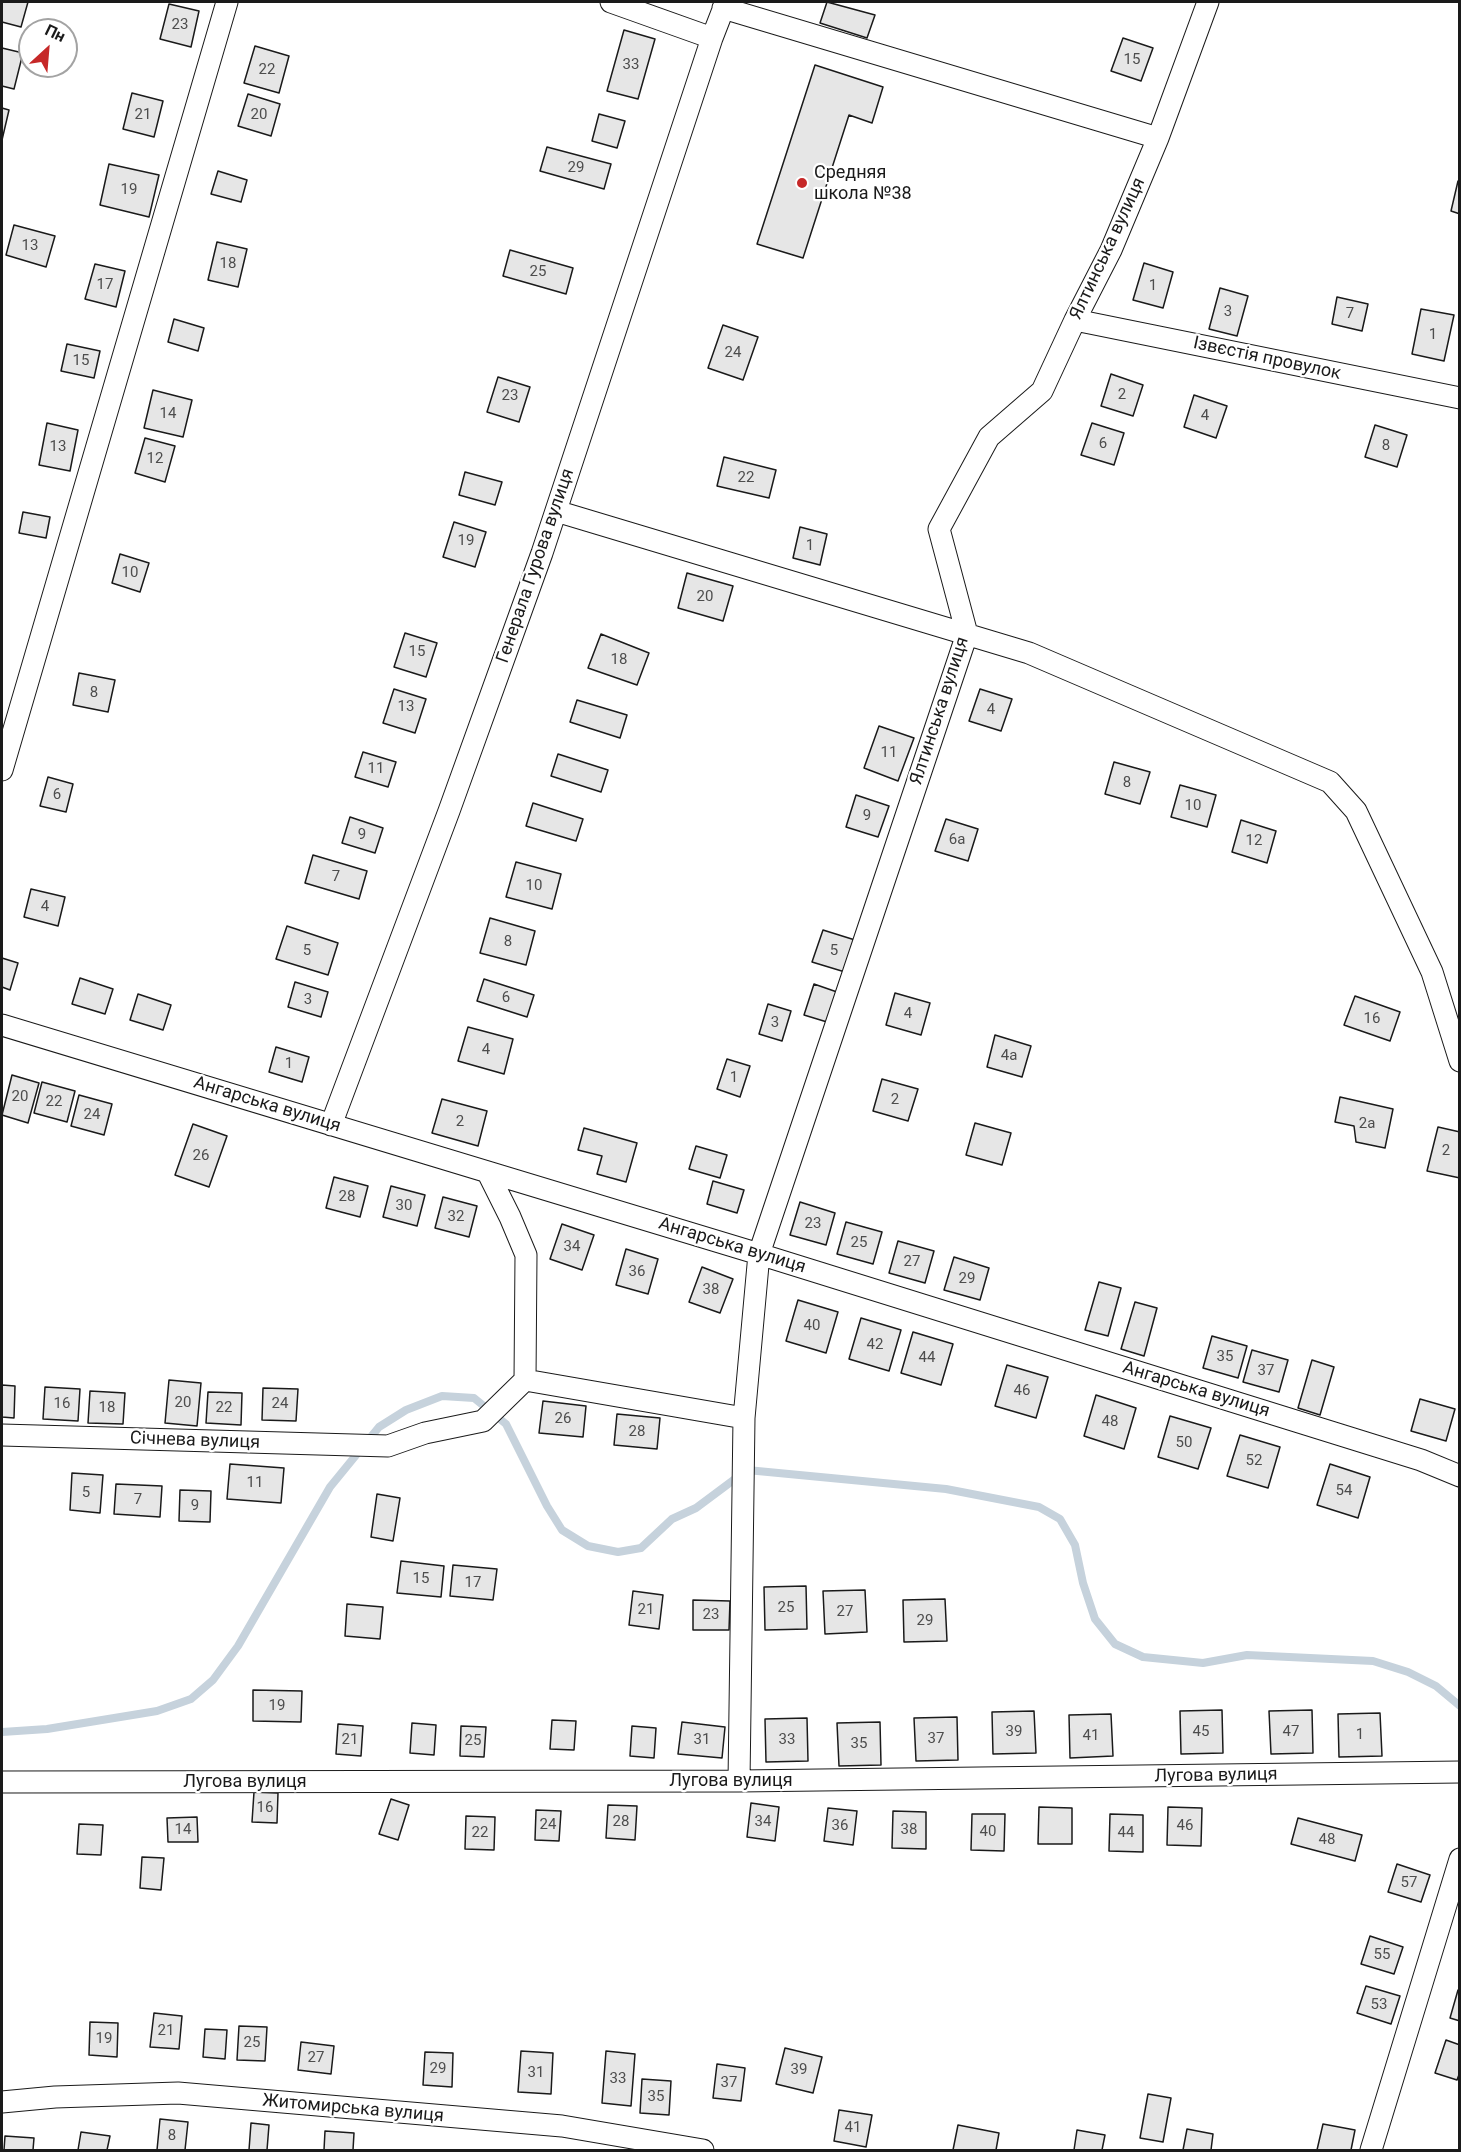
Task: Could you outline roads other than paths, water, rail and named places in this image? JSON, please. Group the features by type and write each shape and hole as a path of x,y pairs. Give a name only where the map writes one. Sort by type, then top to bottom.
{"street":[{"path":"2,770 227,2"},
{"path":"611,2 712,38"},
{"name":"Ялтинська вулиця","path":"739,1781 744,1418 759,1254 967,634 939,529 989,437 1042,392 1111,250 1158,138 1208,2"},
{"path":"725,5 1158,138"},
{"name":"Генерала Гурова вулиця","path":"331,1125 445,822 556,511 712,38 725,5"},
{"name":"Ізвєстія провулок","path":"1075,320 1459,395"},
{"path":"556,511 1029,653 1330,782 1356,811 1432,972 1460,1061"},
{"name":"Ангарська вулиця","path":"2,1025 759,1254 1421,1460 1460,1476"},
{"path":"488,1173 526,1255 525,1380 588,1389 744,1418"},
{"name":"Січнева вулиця","path":"2,1435 388,1446 424,1433 483,1421 525,1380"},
{"name":"Лугова вулиця","path":"2,1782 739,1781 1460,1773"},
{"path":"1374,2149 1460,1859"},
{"name":"Житомирська вулиця","path":"2,2102 55,2097 178,2093 306,2106 562,2126 703,2151"}],"waterway":[{"path":"2,1732 47,1729 157,1711 191,1699 213,1680 238,1646 330,1487 379,1427 406,1410 442,1396 474,1398 506,1424 547,1506 562,1530 588,1546 618,1552 641,1548 672,1519 696,1508 747,1470 946,1489 1039,1507 1060,1519 1075,1545 1083,1583 1095,1619 1115,1644 1143,1657 1203,1663 1247,1655 1373,1661 1408,1672 1436,1686 1460,1706"}],"place":[{"name":"Средняя школа №38","path":"802,183"}]}
